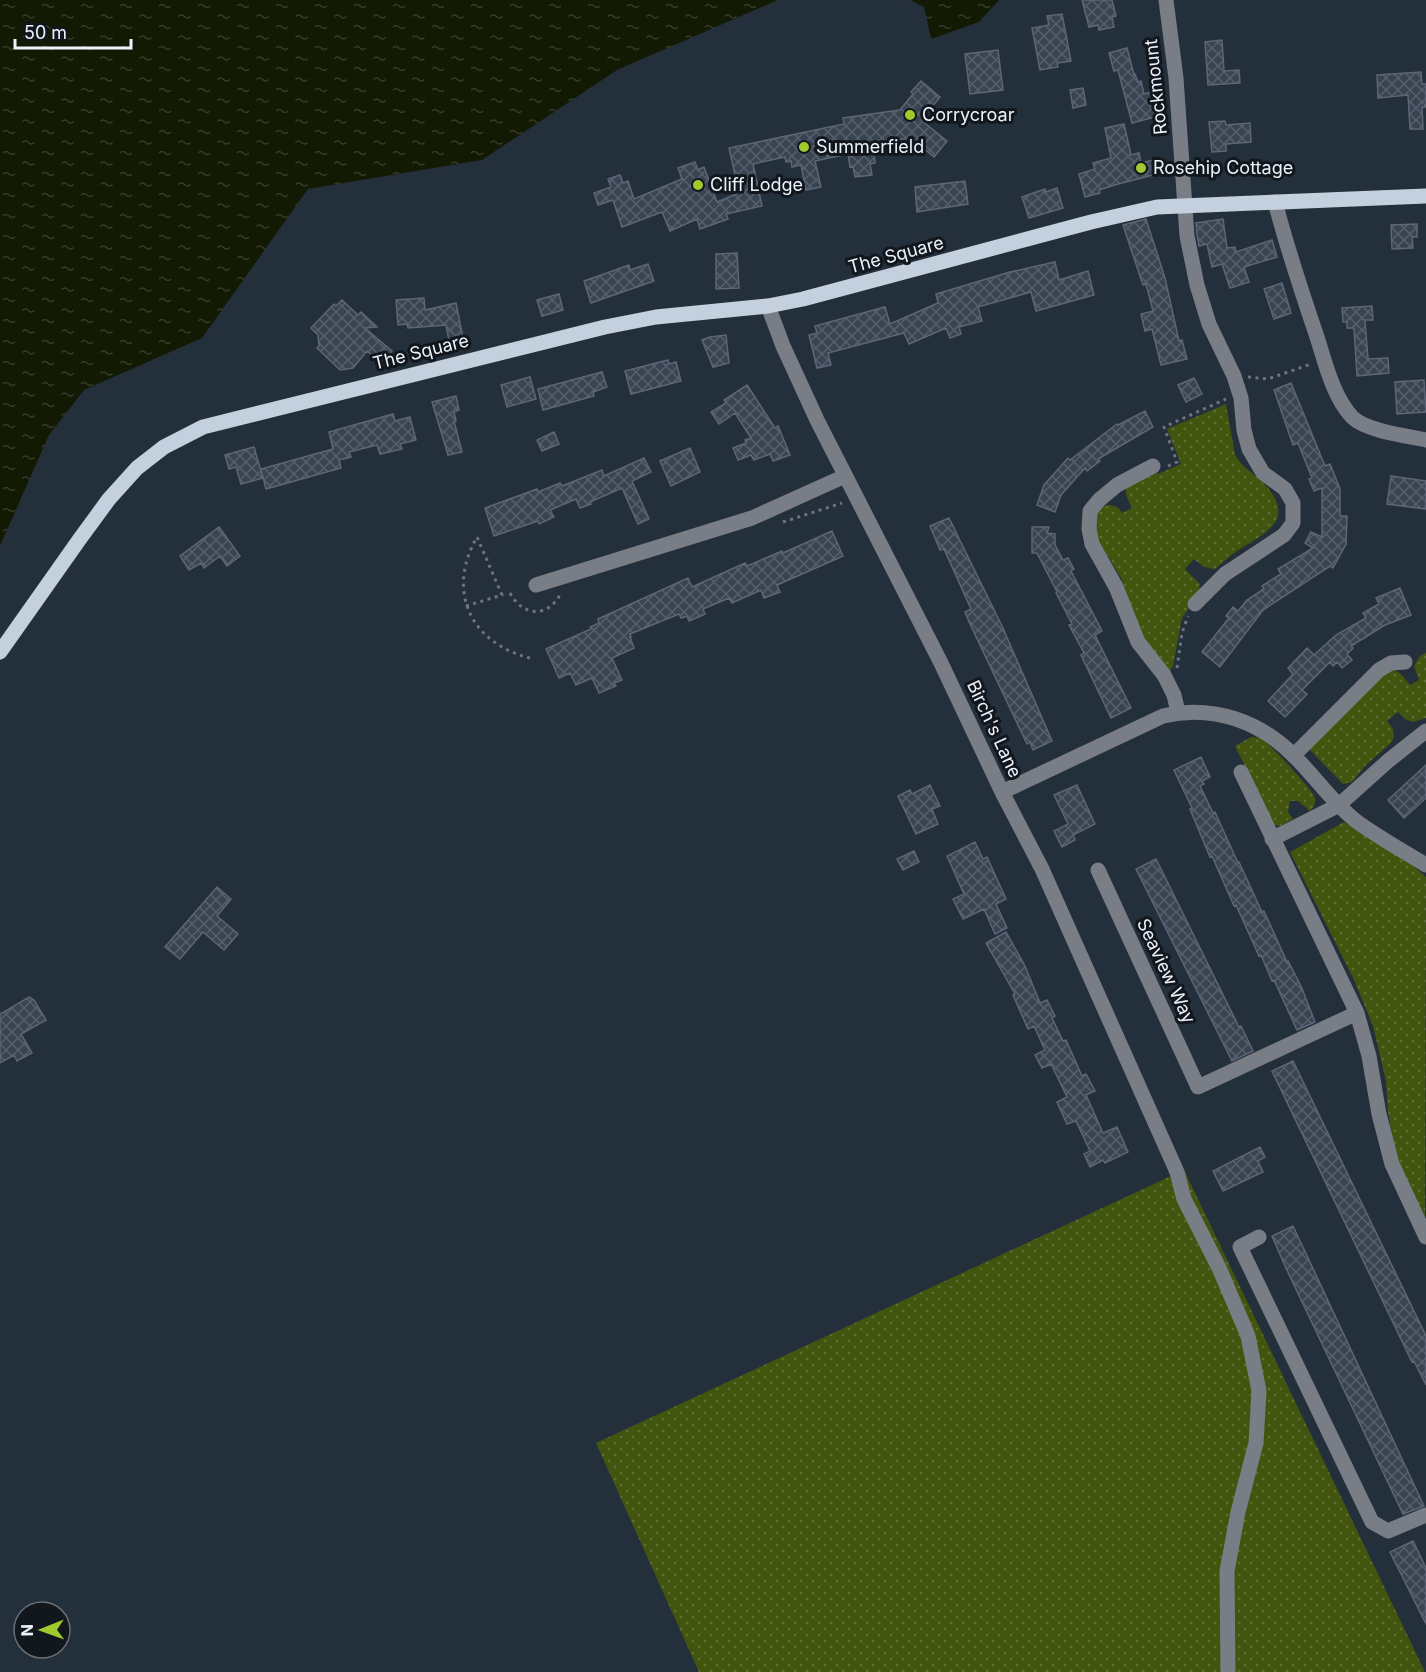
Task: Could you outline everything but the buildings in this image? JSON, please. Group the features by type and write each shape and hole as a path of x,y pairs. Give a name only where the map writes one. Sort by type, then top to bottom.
{"main road":[{"name":"The Square","path":"0,652 79,540 137,468 164,447 203,427 604,327 656,317 768,306 867,284 1091,222 1157,207 1426,196"}],"street":[{"name":"Rockmount","path":"1166,0 1176,78 1186,206 1186,236 1197,285 1209,324 1234,376 1241,398 1244,430 1249,449 1263,473 1285,489 1293,503 1293,523 1284,535 1225,574 1195,604"},
{"path":"1275,202 1290,257 1335,390 1353,418 1376,428 1426,440"},
{"name":"Birch's Lane","path":"768,306 816,420 941,663 1002,792 1042,869 1177,1172 1184,1199 1220,1270 1248,1336 1259,1391 1256,1443 1238,1512 1227,1571 1228,1672"},
{"path":"1153,466 1117,485 1099,500 1090,511 1089,529 1092,544 1116,587 1138,642 1164,675 1174,695 1178,712"},
{"path":"536,585 752,518 845,476"},
{"path":"1294,755 1379,670 1391,663 1405,662"},
{"path":"1002,792 1163,716 1178,712 1205,711 1241,720 1267,734 1294,755 1356,821 1426,865"},
{"path":"1272,839 1339,805 1426,731"},
{"path":"1240,772 1357,1013 1369,1056 1379,1114 1392,1164 1426,1238"},
{"name":"Seaview Way","path":"1098,870 1198,1088 1357,1013"},
{"path":"1259,1237 1240,1247 1372,1522 1388,1532 1426,1515"}],"path":[{"path":"1234,376 1268,379 1324,360"},
{"path":"1153,466 1161,469 1177,462 1164,427 1239,393"},
{"path":"466,606 502,595 477,537 466,559 463,576 466,606 472,618 488,637 510,651 530,658"},
{"path":"1169,685 1177,679 1182,633 1195,604"}],"green space":[{"path":"1226,404 1235,455 1268,488 1276,500 1277,519 1265,533 1234,553 1215,569 1204,567 1194,559 1185,569 1200,584 1198,595 1182,618 1173,666 1169,672 1142,638 1121,578 1096,540 1093,526 1100,506 1110,505 1122,513 1132,508 1126,495 1126,487 1155,469 1158,474 1181,464 1167,429"},
{"path":"1426,653 1426,718 1413,722 1405,719 1398,712 1387,721 1393,729 1394,737 1391,743 1366,765 1352,782 1343,784 1308,748 1369,684 1393,669 1401,674 1410,685 1419,680 1414,666 1420,656"},
{"path":"1251,737 1261,738 1266,742 1307,786 1315,798 1310,811 1298,801 1290,801 1288,812 1293,819 1280,826 1274,825 1235,746"},
{"path":"1344,822 1409,862 1426,877 1425,1220 1403,1173 1393,1144 1386,1081 1373,1026 1354,980 1290,852"},
{"path":"1184,1170 1425,1672 699,1672 596,1443"}],"water":[{"path":"0,0 778,0 617,70 482,160 308,189 202,338 84,390 49,435 0,546"},
{"path":"910,0 999,0 979,22 931,39 924,7"}],"place":[{"name":"Corrycroar","path":"910,115"},
{"name":"Summerfield","path":"804,147"},
{"name":"Rosehip Cottage","path":"1141,168"},
{"name":"Cliff Lodge","path":"698,185"}]}
